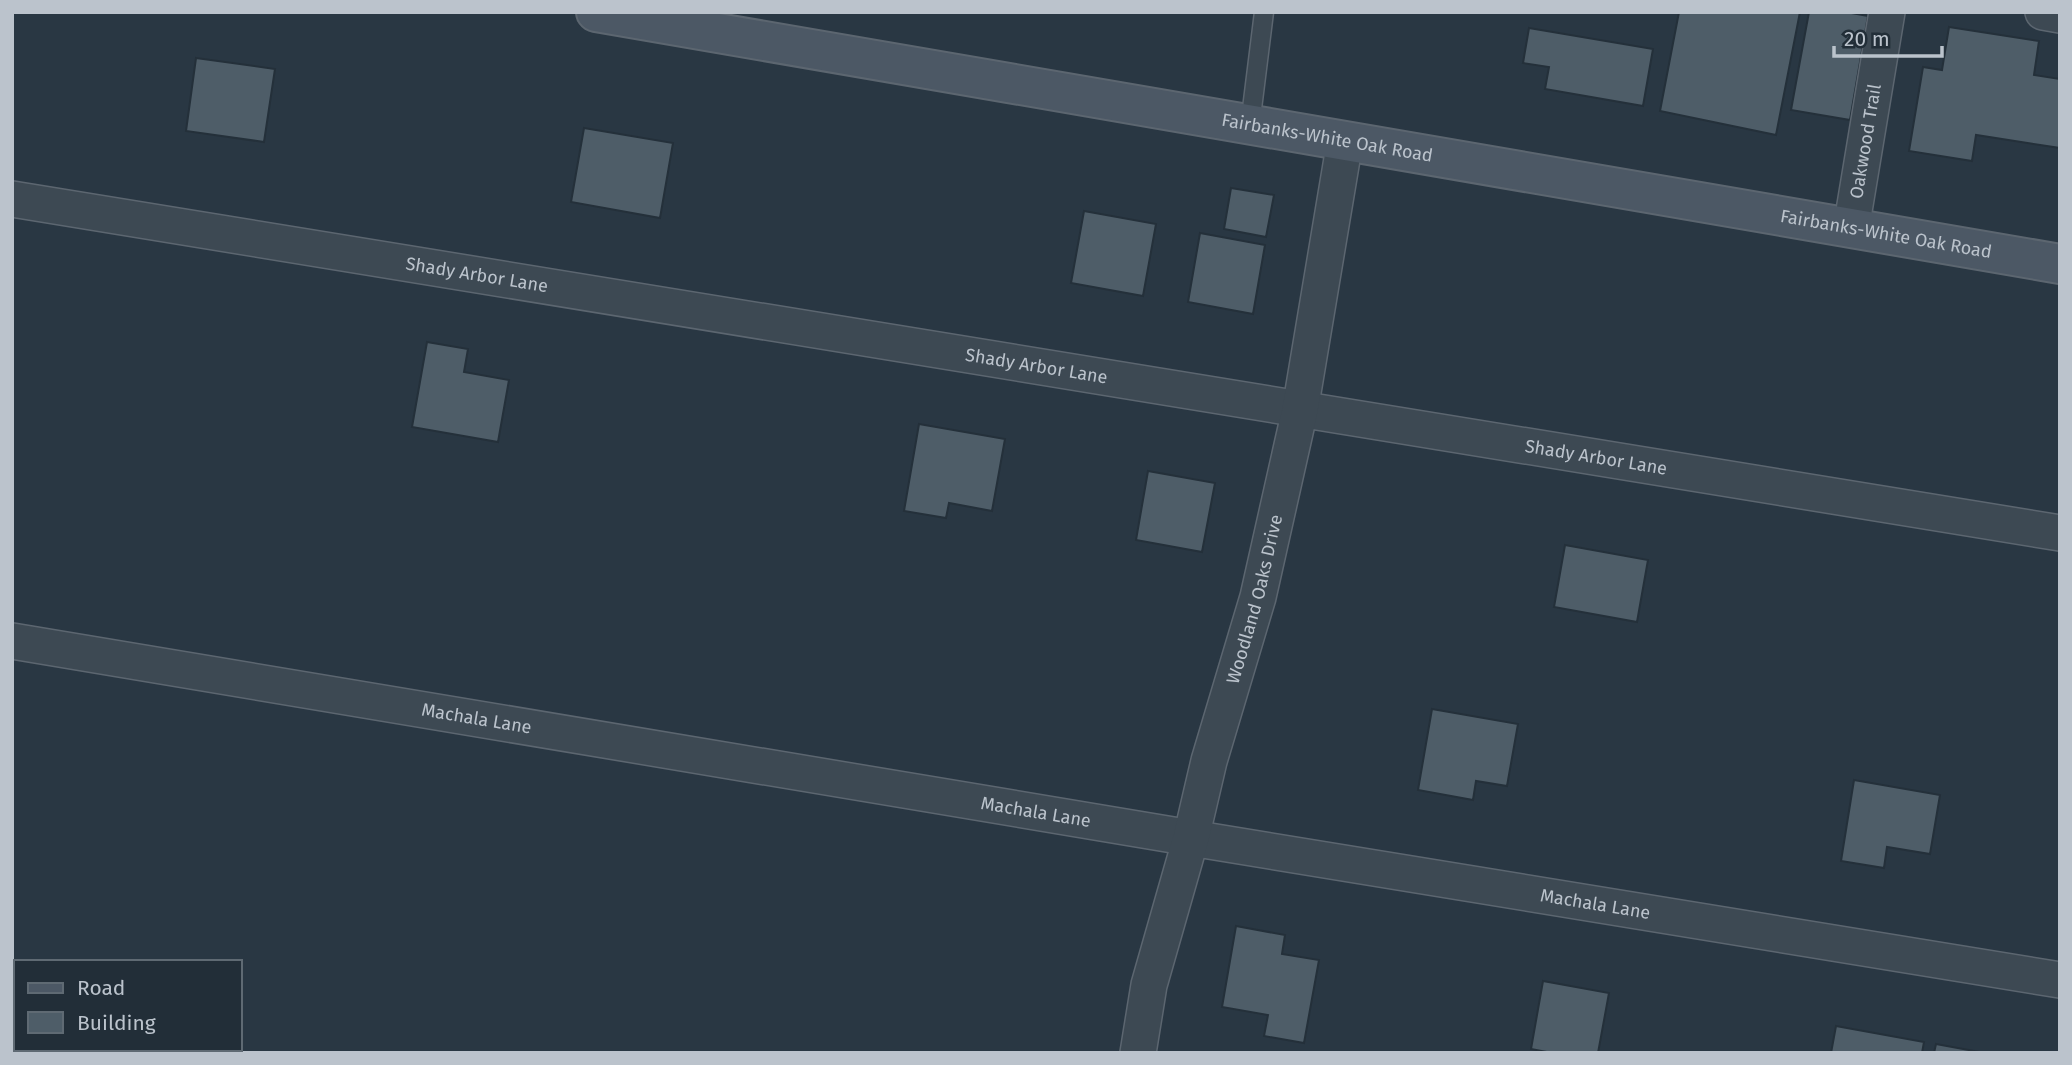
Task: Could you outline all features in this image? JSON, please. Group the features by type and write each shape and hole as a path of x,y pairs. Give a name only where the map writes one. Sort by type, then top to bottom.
{"street":[{"name":"Fairbanks-White Oak Road","path":"596,12 2060,264"},
{"name":"Oakwood Trail","path":"1851,229 1887,12"},
{"path":"2043,12 2060,15"},
{"name":"Woodland Oaks Drive","path":"1138,1053 1149,985 1191,838 1209,761 1258,597 1300,410 1345,141"},
{"name":"Shady Arbor Lane","path":"12,199 2060,533"},
{"name":"Machala Lane","path":"12,642 2060,980"}],"lane":[{"path":"1250,125 1264,12"}],"building":[{"path":"1679,12 1800,12 1776,135 1660,111"},
{"path":"1809,12 1846,12 1868,16 1850,120 1791,110"},
{"path":"1949,27 2039,41 2034,75 2060,79 2060,148 1976,135 1972,161 1909,151 1923,67 1942,70"},
{"path":"1529,28 1653,49 1643,106 1545,89 1549,67 1523,63"},
{"path":"196,58 275,69 264,142 186,131"},
{"path":"584,128 673,143 660,218 571,202"},
{"path":"1231,188 1274,195 1266,237 1224,229"},
{"path":"1084,211 1156,224 1143,296 1071,283"},
{"path":"1200,233 1265,245 1253,314 1188,302"},
{"path":"427,342 468,349 464,372 509,380 498,442 412,427"},
{"path":"919,424 1005,439 992,511 949,503 946,518 904,511"},
{"path":"1148,471 1215,483 1202,552 1136,540"},
{"path":"1565,545 1648,560 1637,622 1554,607"},
{"path":"1432,709 1518,724 1507,786 1476,781 1473,800 1418,790"},
{"path":"1854,780 1940,795 1930,854 1887,847 1884,868 1841,861"},
{"path":"1236,926 1285,935 1282,954 1319,960 1304,1043 1264,1036 1268,1015 1222,1007"},
{"path":"1543,981 1609,993 1598,1053 1552,1053 1531,1049"},
{"path":"1836,1026 1924,1042 1922,1053 1831,1053"},
{"path":"1936,1044 1985,1053 1934,1053"}]}
